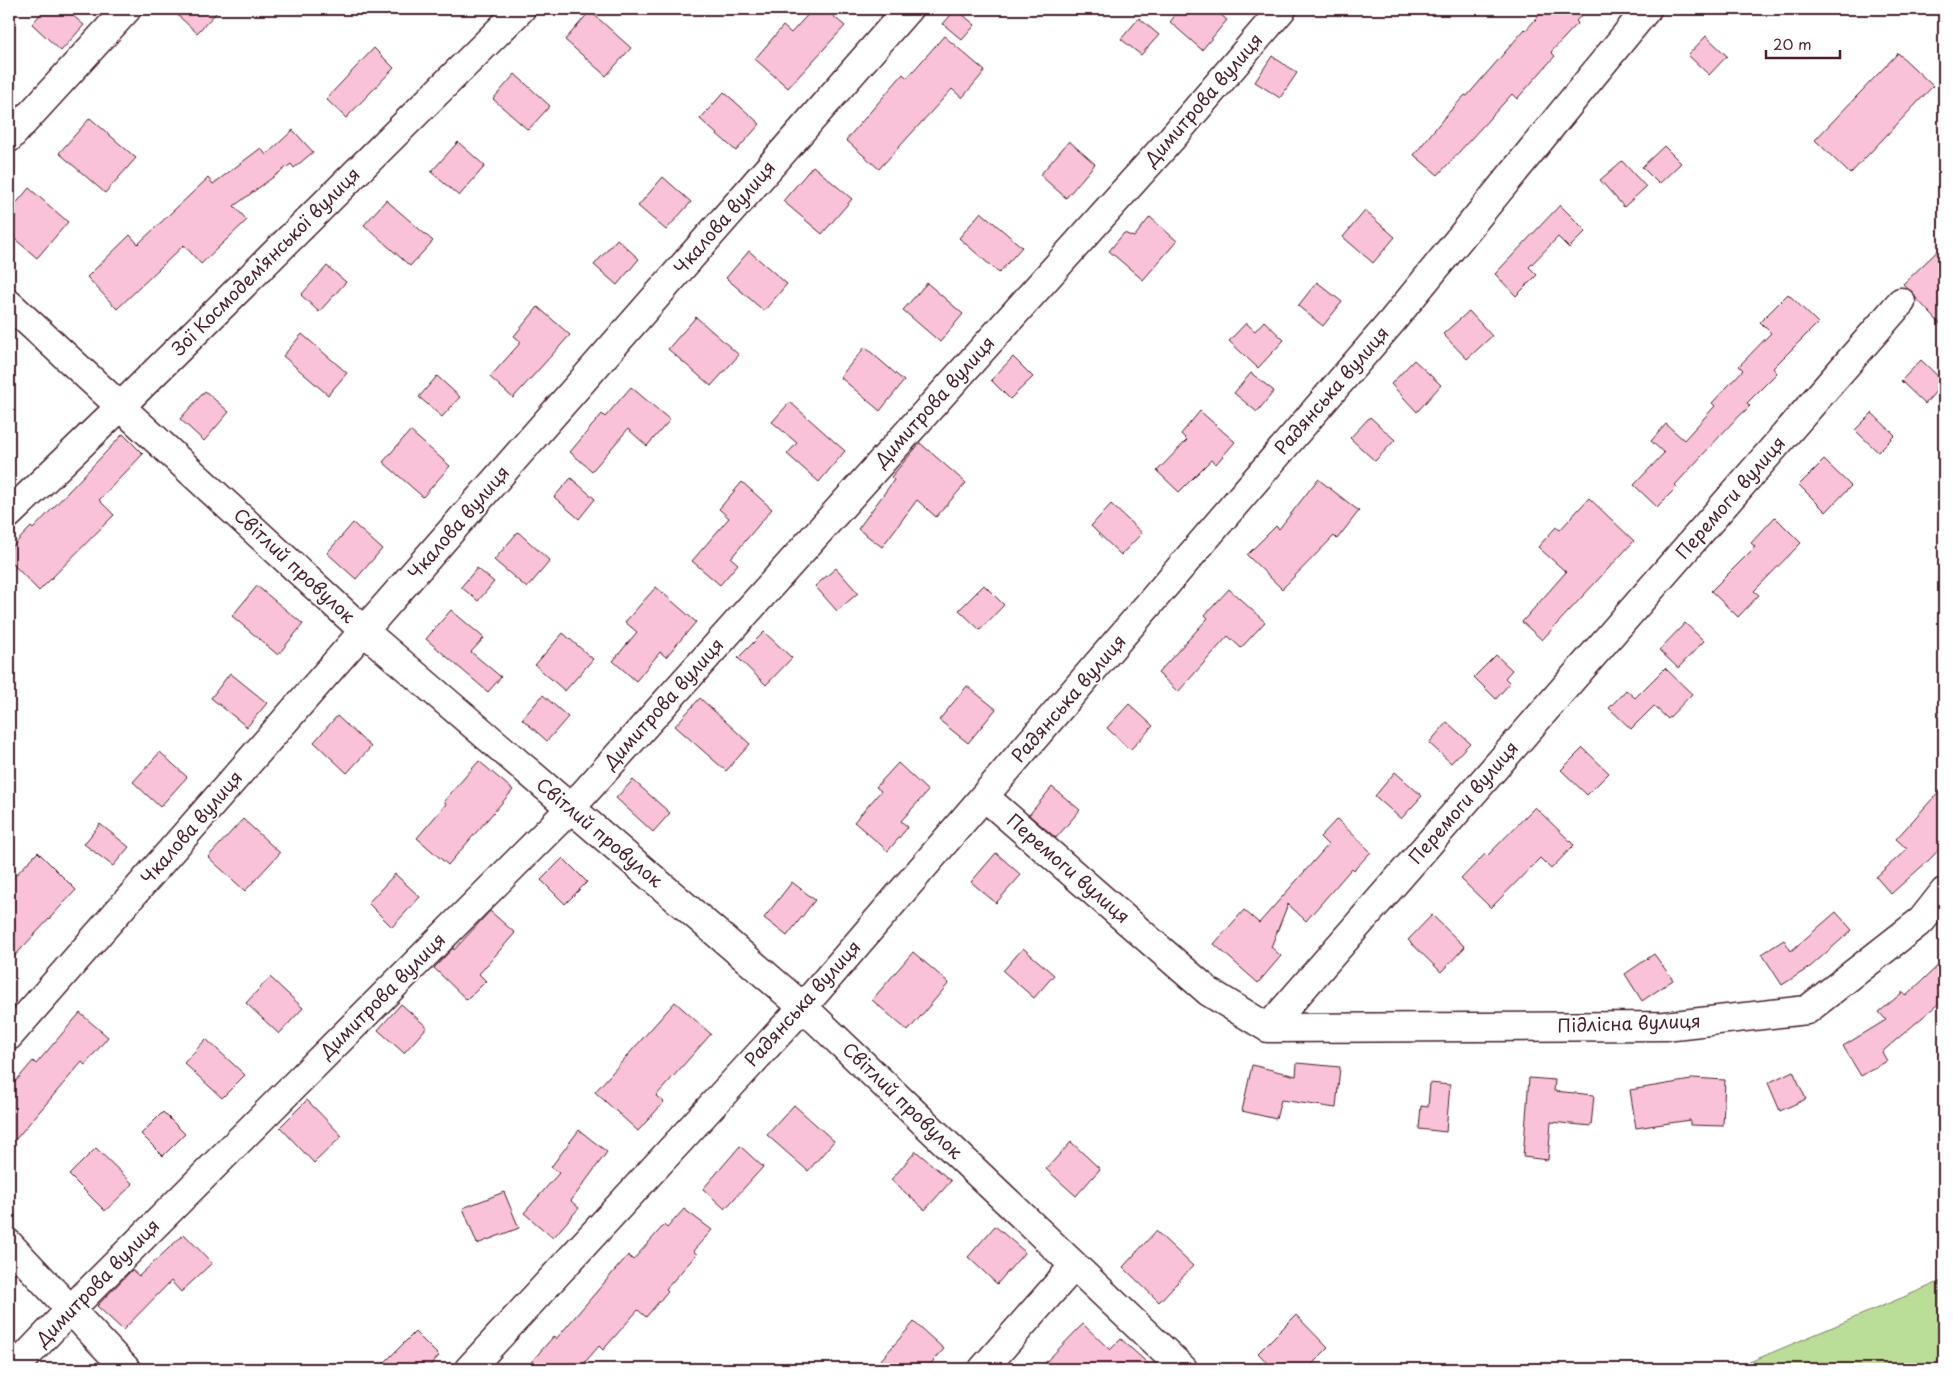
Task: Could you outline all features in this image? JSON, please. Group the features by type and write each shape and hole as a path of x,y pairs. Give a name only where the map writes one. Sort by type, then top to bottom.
{"street":[{"path":"9,138 127,9"},
{"name":"Зої Космодем’янської вулиця","path":"9,514 121,406 521,9"},
{"name":"Чкалова вулиця","path":"9,1036 365,632 908,9"},
{"name":"Димитрова вулиця","path":"14,1369 70,1310 570,809 1172,138 1282,9"},
{"name":"Радянська вулиця","path":"469,1369 803,1007 985,797 1393,320 1647,9"},
{"name":"Перемоги вулиця","path":"985,797 1209,992 1268,1028 1901,302"},
{"name":"Світлий провулок","path":"9,304 365,632 803,1007 1183,1369"},
{"name":"Підлісна вулиця","path":"1268,1028 1665,1026 1807,1010 1922,920 1944,892"},
{"path":"9,1244 126,1369"},
{"path":"983,1369 1074,1266"}],"green space":[{"path":"1944,1280 1944,1369 1733,1369"}],"building":[{"path":"45,9 65,9 84,25 61,51 32,24"},
{"path":"171,9 220,9 197,33"},
{"path":"813,9 825,9 845,26 788,88 755,59 783,26 791,33"},
{"path":"956,9 975,25 962,40 943,24"},
{"path":"1180,9 1214,9 1227,20 1202,50 1170,22"},
{"path":"1545,9 1587,9 1576,21 1578,23 1551,52 1555,56 1517,99 1512,94 1438,175 1414,155 1443,119 1465,95 1467,96 1525,29"},
{"path":"590,11 631,48 606,76 565,40"},
{"path":"1139,18 1159,35 1141,55 1121,39"},
{"path":"944,36 985,71 962,98 952,89 879,169 846,140 903,74 907,78"},
{"path":"1706,36 1727,56 1709,75 1688,55"},
{"path":"374,48 394,68 346,118 326,99"},
{"path":"1898,53 1933,86 1850,174 1815,140"},
{"path":"1272,56 1297,73 1280,98 1255,82"},
{"path":"515,74 550,106 528,130 493,99"},
{"path":"724,92 760,124 736,151 700,119"},
{"path":"90,118 136,158 105,193 59,153"},
{"path":"293,130 313,152 294,168 291,164 234,206 247,220 201,264 184,245 117,309 87,277 130,235 138,244 208,178 213,184 261,148 266,155"},
{"path":"1069,141 1095,164 1066,198 1040,175"},
{"path":"458,142 485,166 459,196 431,172"},
{"path":"1664,146 1681,163 1659,184 1642,167"},
{"path":"1622,161 1646,187 1624,207 1600,180"},
{"path":"813,166 852,199 822,234 783,201"},
{"path":"663,177 691,202 666,230 638,206"},
{"path":"29,188 68,222 37,258 9,234 9,212"},
{"path":"386,200 433,241 410,266 364,225"},
{"path":"1560,205 1586,231 1569,248 1558,237 1529,267 1537,275 1516,296 1495,274"},
{"path":"1365,211 1395,237 1373,263 1343,237"},
{"path":"981,212 1022,247 999,273 959,238"},
{"path":"1150,217 1177,241 1143,280 1109,251 1124,233 1134,237"},
{"path":"617,239 639,259 617,285 594,265"},
{"path":"1944,245 1944,328 1903,284"},
{"path":"749,251 787,284 764,311 726,278"},
{"path":"327,266 346,282 319,312 301,295"},
{"path":"1317,282 1342,302 1323,326 1298,306"},
{"path":"927,283 963,314 940,342 903,310"},
{"path":"1788,294 1818,323 1773,368 1777,373 1747,403 1750,406 1732,423 1675,485 1677,487 1657,507 1634,485 1664,453 1651,441 1666,424 1684,440 1715,406 1712,403 1743,370 1739,366 1771,333 1760,322"},
{"path":"538,307 570,335 513,398 490,377 521,342 514,336"},
{"path":"1469,311 1492,336 1467,359 1443,334"},
{"path":"696,317 739,355 711,386 668,349"},
{"path":"1264,321 1284,340 1258,368 1229,341 1246,323 1255,331"},
{"path":"302,334 347,373 328,395 283,356"},
{"path":"865,347 904,381 880,411 840,377"},
{"path":"1013,357 1033,377 1010,399 991,380"},
{"path":"1414,360 1441,385 1417,412 1391,384"},
{"path":"1921,360 1944,382 1925,404 1901,381"},
{"path":"1251,373 1274,391 1257,412 1234,393"},
{"path":"437,376 460,397 442,417 419,397"},
{"path":"631,387 670,420 647,446 628,429 592,471 570,452 602,414 605,417"},
{"path":"205,391 229,412 204,441 180,419"},
{"path":"790,402 845,451 819,482 787,454 797,443 772,422"},
{"path":"1200,411 1235,442 1216,464 1211,460 1179,492 1157,471 1187,440 1181,434"},
{"path":"1872,413 1895,435 1878,452 1855,430"},
{"path":"1370,417 1395,440 1375,461 1350,438"},
{"path":"410,431 450,466 423,497 383,462"},
{"path":"123,434 143,454 99,500 114,515 39,591 9,560 9,550 31,527 33,529"},
{"path":"920,443 966,483 936,517 917,500 882,547 858,529 894,480 891,477"},
{"path":"1824,460 1851,486 1826,512 1799,485"},
{"path":"571,478 595,499 579,519 554,497"},
{"path":"1318,479 1359,511 1337,539 1334,536 1282,589 1247,555 1276,526 1279,529"},
{"path":"742,482 772,509 731,558 738,564 720,585 692,561 729,518 719,509"},
{"path":"1589,498 1634,541 1542,640 1522,622 1566,572 1538,547 1556,527 1560,530"},
{"path":"1111,504 1142,533 1121,555 1091,526"},
{"path":"1775,517 1801,543 1754,591 1759,595 1738,617 1711,591 1755,547 1751,543"},
{"path":"353,523 382,549 356,579 327,553"},
{"path":"518,532 550,561 527,588 494,560"},
{"path":"477,568 494,582 478,601 461,587"},
{"path":"836,568 858,593 837,611 815,586"},
{"path":"984,585 1004,605 980,630 959,610"},
{"path":"257,586 303,624 278,655 232,616"},
{"path":"656,587 696,622 666,657 660,652 636,681 613,661 637,632 625,622"},
{"path":"1229,589 1265,622 1241,648 1228,636 1178,692 1158,673 1208,618 1205,615"},
{"path":"451,610 484,638 471,652 501,677 488,692 426,639"},
{"path":"1685,623 1704,641 1678,668 1659,650"},
{"path":"764,632 792,658 766,685 738,658"},
{"path":"563,633 593,659 565,691 535,665"},
{"path":"1496,655 1512,670 1505,678 1510,683 1496,699 1474,677"},
{"path":"1665,668 1692,694 1668,719 1654,706 1631,729 1609,708 1626,690 1635,698"},
{"path":"230,673 267,703 247,727 211,698"},
{"path":"967,686 996,709 968,743 939,720"},
{"path":"543,695 568,717 547,741 522,719"},
{"path":"700,698 750,744 726,771 675,726"},
{"path":"1129,704 1153,726 1130,750 1107,728"},
{"path":"337,716 371,747 347,773 314,742"},
{"path":"1447,722 1470,743 1451,763 1429,743"},
{"path":"1583,748 1609,773 1587,795 1561,770"},
{"path":"160,752 187,777 160,807 133,782"},
{"path":"479,761 513,790 448,865 417,838 446,804 444,801"},
{"path":"898,763 928,791 901,821 908,827 888,851 854,822 881,791 876,787"},
{"path":"1395,772 1422,796 1401,819 1375,796"},
{"path":"633,780 670,813 653,832 616,798"},
{"path":"1944,786 1944,844 1891,894 1876,877 1907,849 1896,839"},
{"path":"1052,787 1080,810 1056,838 1029,815"},
{"path":"1535,807 1574,845 1551,869 1540,858 1491,908 1461,879 1485,854 1487,856"},
{"path":"243,819 280,853 245,891 208,857"},
{"path":"1337,819 1371,852 1354,870 1352,868 1306,921 1288,904 1271,947 1281,956 1258,983 1214,944 1244,910 1259,923 1328,845 1320,837"},
{"path":"100,824 129,847 113,866 84,844"},
{"path":"38,852 76,890 9,962 9,882"},
{"path":"996,853 1021,875 996,903 971,882"},
{"path":"563,858 587,882 565,904 541,880"},
{"path":"395,874 420,897 392,927 368,903"},
{"path":"792,882 815,900 787,936 764,918"},
{"path":"490,911 515,933 479,974 486,981 467,1000 434,968 453,948 454,950"},
{"path":"1836,912 1852,930 1810,967 1782,985 1762,954 1784,940 1791,951"},
{"path":"1432,915 1465,947 1441,972 1408,940"},
{"path":"1023,948 1054,975 1034,998 1003,971"},
{"path":"913,952 949,983 908,1031 872,1000"},
{"path":"1654,954 1673,980 1642,1001 1625,974"},
{"path":"1944,960 1944,999 1882,1052 1887,1061 1861,1076 1843,1046 1886,1020 1879,1012 1903,992 1906,996"},
{"path":"270,977 303,1008 279,1034 246,1003"},
{"path":"675,1002 711,1034 656,1096 664,1102 638,1131 595,1092"},
{"path":"401,1004 427,1027 404,1053 378,1030"},
{"path":"80,1013 108,1037 85,1065 82,1062 9,1147 9,1089 33,1061 36,1064"},
{"path":"206,1039 245,1075 222,1098 184,1063"},
{"path":"1297,1063 1340,1067 1336,1108 1281,1100 1276,1119 1242,1111 1252,1065 1296,1076"},
{"path":"1793,1071 1806,1099 1780,1111 1768,1083"},
{"path":"1529,1078 1555,1080 1554,1091 1594,1095 1591,1126 1551,1122 1548,1160 1523,1157"},
{"path":"1692,1078 1725,1080 1723,1126 1690,1125 1690,1120 1636,1128 1630,1090 1691,1080"},
{"path":"1430,1083 1450,1085 1446,1132 1419,1129 1421,1106 1428,1107"},
{"path":"307,1100 342,1136 314,1163 280,1127"},
{"path":"794,1105 834,1141 808,1171 767,1135"},
{"path":"163,1112 185,1134 163,1156 141,1134"},
{"path":"579,1130 607,1152 571,1201 579,1208 553,1238 524,1213 559,1173 551,1167"},
{"path":"1071,1142 1100,1169 1076,1196 1046,1169"},
{"path":"740,1146 763,1167 725,1209 703,1189"},
{"path":"96,1148 133,1184 105,1211 69,1175"},
{"path":"916,1151 951,1181 925,1210 891,1180"},
{"path":"504,1192 519,1228 477,1244 463,1208"},
{"path":"684,1209 712,1230 693,1251 697,1254 666,1289 668,1291 646,1317 638,1310 603,1350 599,1346 579,1369 525,1369 554,1336 556,1339 628,1255 633,1260 664,1225 667,1228"},
{"path":"995,1226 1025,1252 997,1284 968,1257"},
{"path":"1156,1231 1193,1266 1159,1302 1123,1267"},
{"path":"184,1234 212,1263 181,1292 171,1281 123,1330 97,1306 132,1270 139,1276"},
{"path":"1296,1315 1328,1348 1307,1369 1273,1369 1258,1353"},
{"path":"914,1322 944,1349 926,1369 873,1369"},
{"path":"1083,1324 1110,1350 1121,1339 1154,1369 1039,1369"},
{"path":"415,1332 439,1356 427,1369 378,1369"}]}
